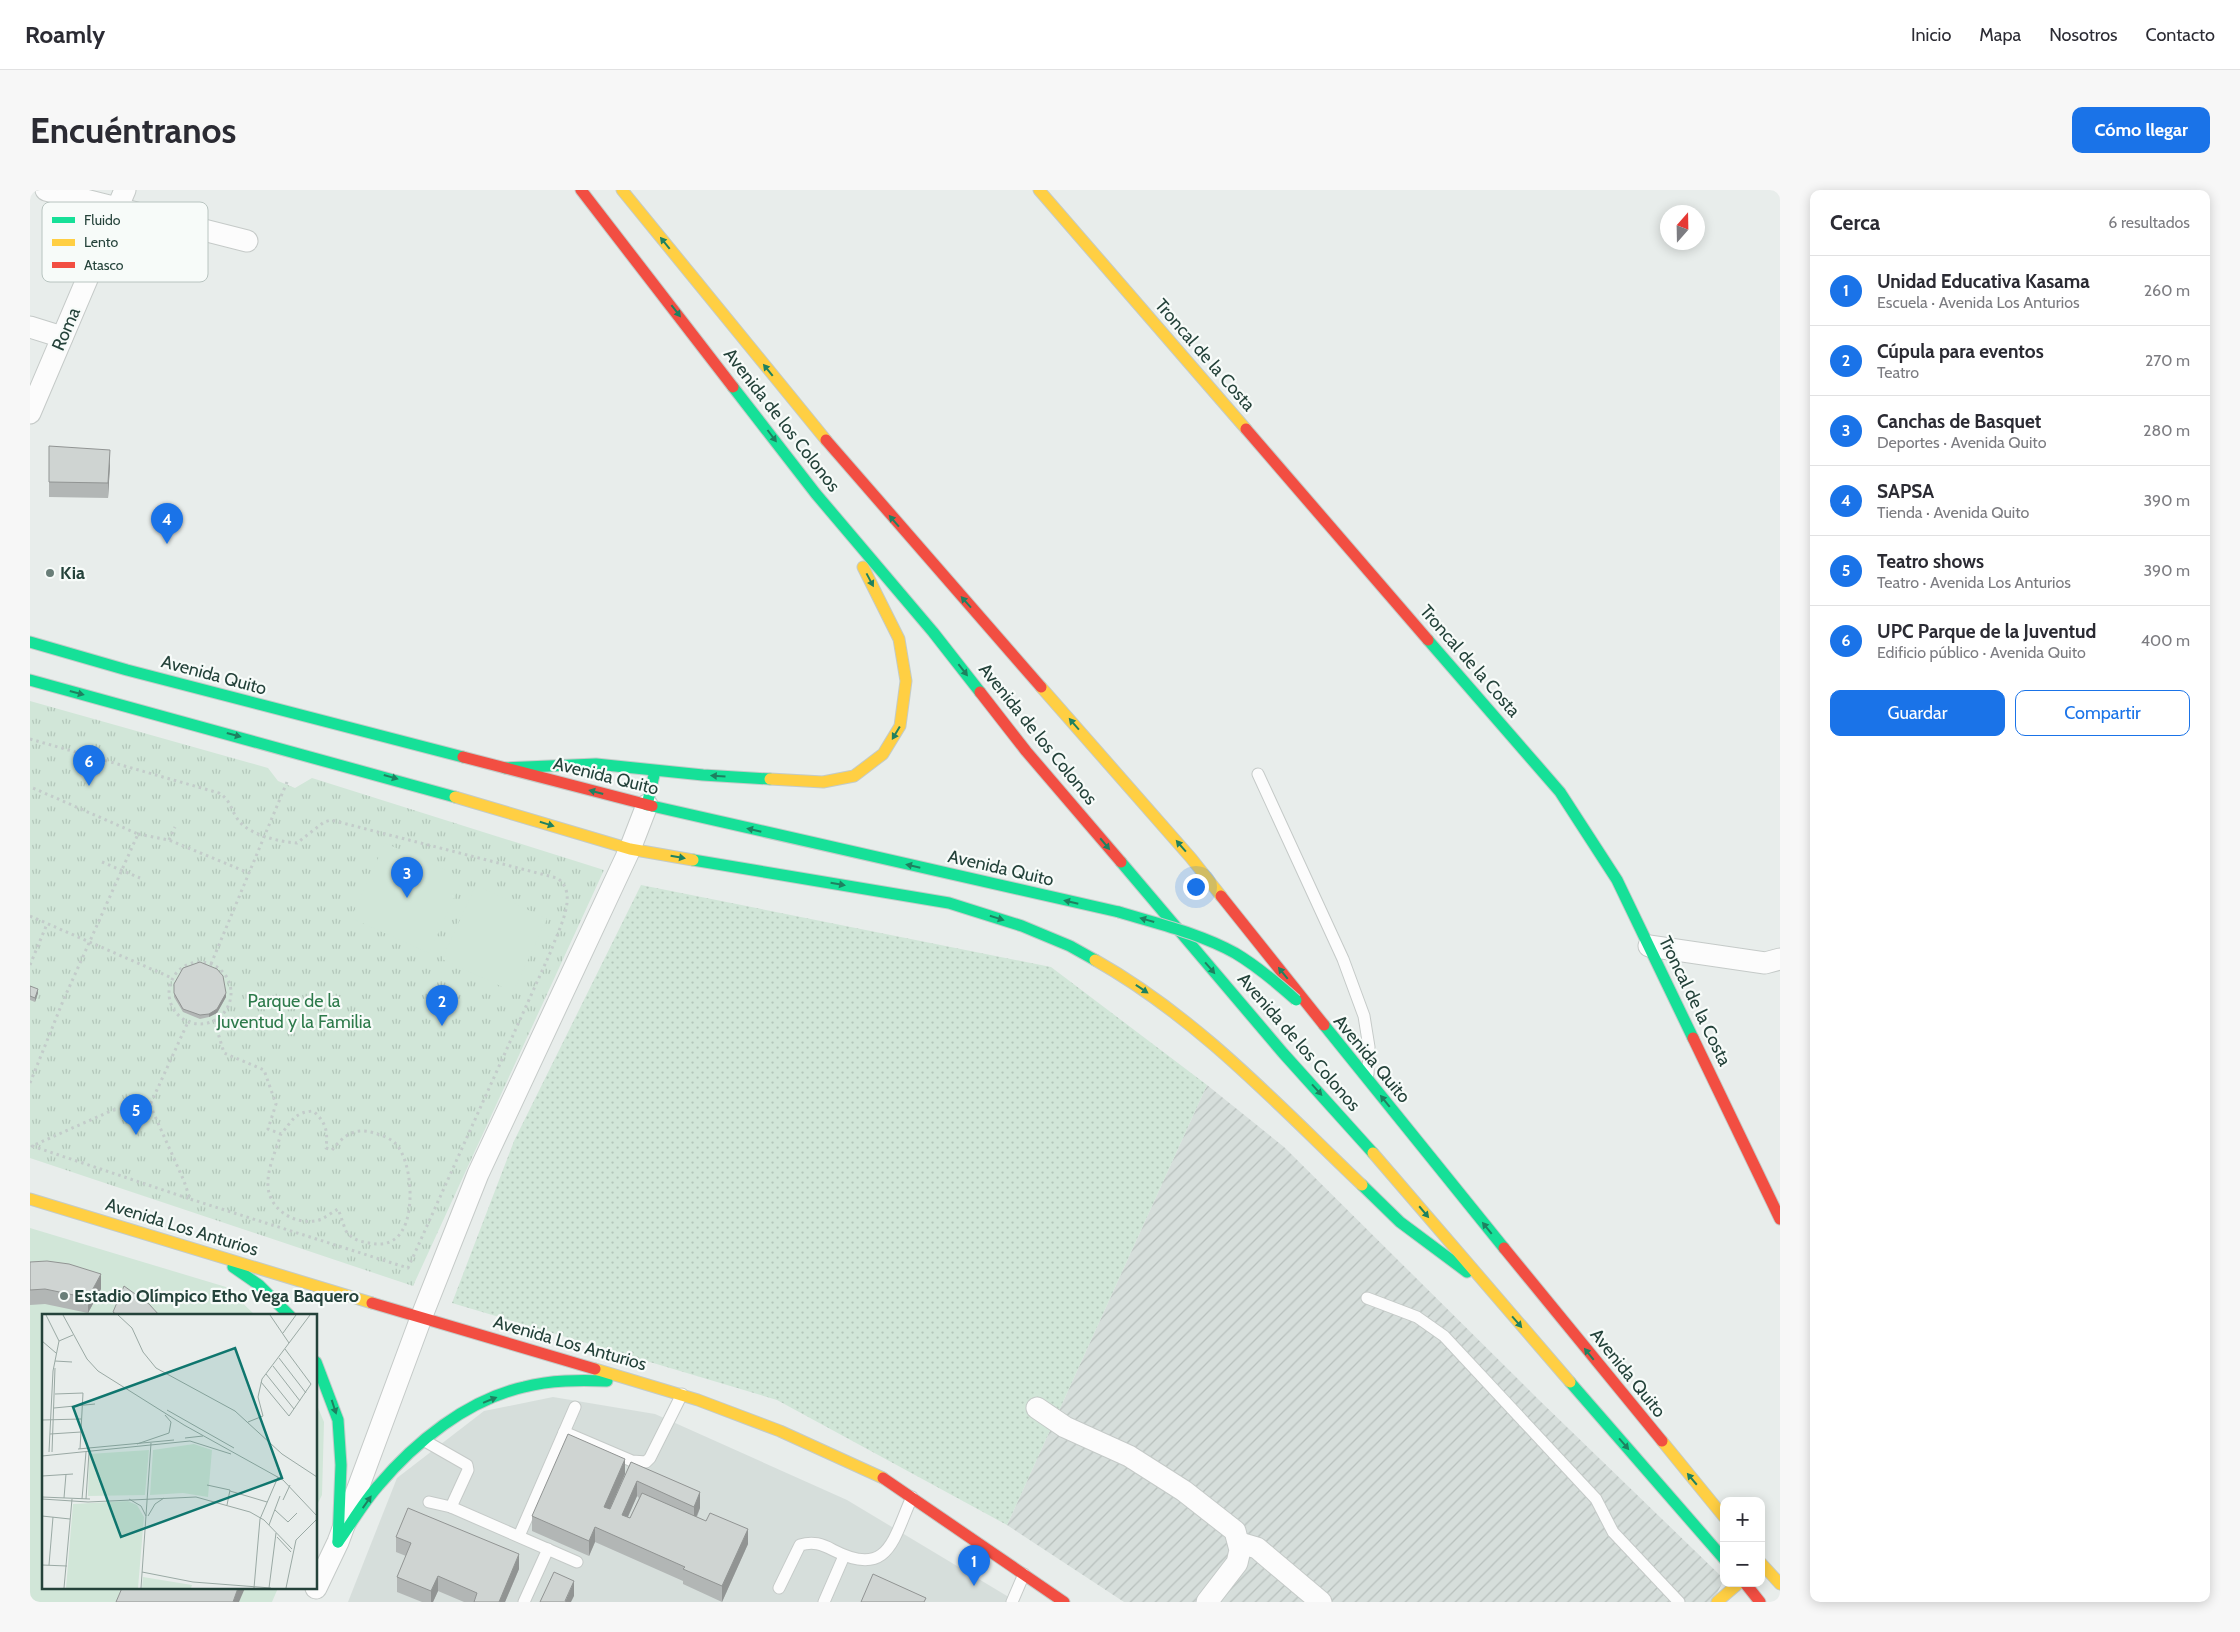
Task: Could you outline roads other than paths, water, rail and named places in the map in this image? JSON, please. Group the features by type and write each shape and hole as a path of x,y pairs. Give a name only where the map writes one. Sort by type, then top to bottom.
{"main road":[{"name":"Avenida de los Colonos","path":"581,190 816,494 933,632 1026,751 1277,1046 1391,1173 1485,1285"},
{"name":"Avenida de los Colonos","path":"622,190 852,472 1191,858 1357,1066"},
{"name":"Troncal de la Costa","path":"1039,190 1560,792 1617,880 1780,1218"},
{"path":"505,768 596,764 655,771 822,782 854,776 883,754 900,726 906,681 899,639 870,578 816,494"},
{"name":"Avenida Quito","path":"30,642 127,670 647,806 1119,912 1196,935 1227,948 1264,973 1296,1000 1357,1066 1720,1512"},
{"path":"30,680 387,776 630,849 948,903 1022,926 1070,946 1118,973 1165,1005 1229,1057 1400,1222 1485,1285 1720,1554"},
{"path":"647,806 655,771"},
{"name":"Avenida Los Anturios","path":"30,1199 421,1318 644,1382 682,1394 780,1432 891,1482 1064,1602"},
{"path":"213,1254 258,1285 288,1314"},
{"path":"318,1367 338,1420 341,1465 338,1542"},
{"path":"338,1542 382,1481 423,1440 470,1407 522,1387 581,1380 644,1382"},
{"path":"1765,1568 1780,1584"},
{"path":"1720,1601 1735,1587"},
{"path":"1748,1587 1760,1602"}],"street":[{"path":"46,190 120,199"},
{"path":"208,228 246,241"},
{"name":"Roma","path":"30,413 85,282"},
{"path":"30,327 62,336"},
{"path":"318,1584 338,1542 421,1318 478,1174 630,849 647,806"},
{"path":"1649,946 1765,963 1780,959"},
{"path":"1037,1408 1065,1427 1129,1456 1184,1492 1235,1531 1240,1543 1237,1563 1208,1602"},
{"path":"1240,1543 1257,1548 1321,1602"},
{"path":"309,1602 315,1590"}],"lane":[{"path":"1258,774 1343,959 1364,1016 1369,1047 1368,1081"},
{"path":"1367,1298 1417,1317 1444,1336 1596,1499 1613,1532 1680,1602"},
{"path":"564,1432 632,1461 646,1462 650,1458 682,1394"},
{"path":"519,1536 575,1407"},
{"path":"423,1440 467,1465 468,1470 451,1508"},
{"path":"779,1588 800,1545 821,1544 844,1556 859,1561 867,1561 882,1555 892,1542 912,1497"},
{"path":"429,1502 451,1508 577,1562"},
{"path":"524,1602 548,1549"},
{"path":"824,1602 844,1556"},
{"path":"1012,1602 1024,1574"}],"place":[{"name":"SAPSA","path":"167,544"},
{"name":"Kia","path":"50,573"},
{"name":"UPC Parque de la Juventud","path":"89,786"},
{"name":"Canchas de Basquet","path":"407,898"},
{"name":"Cúpula para eventos","path":"442,1026"},
{"name":"Teatro shows","path":"136,1135"},
{"name":"Estadio Olímpico Etho Vega Baquero","path":"64,1296"},
{"name":"Unidad Educativa Kasama","path":"974,1586"}],"park label":[{"name":"Parque de la Juventud y la Familia","path":"294,1011"}]}
